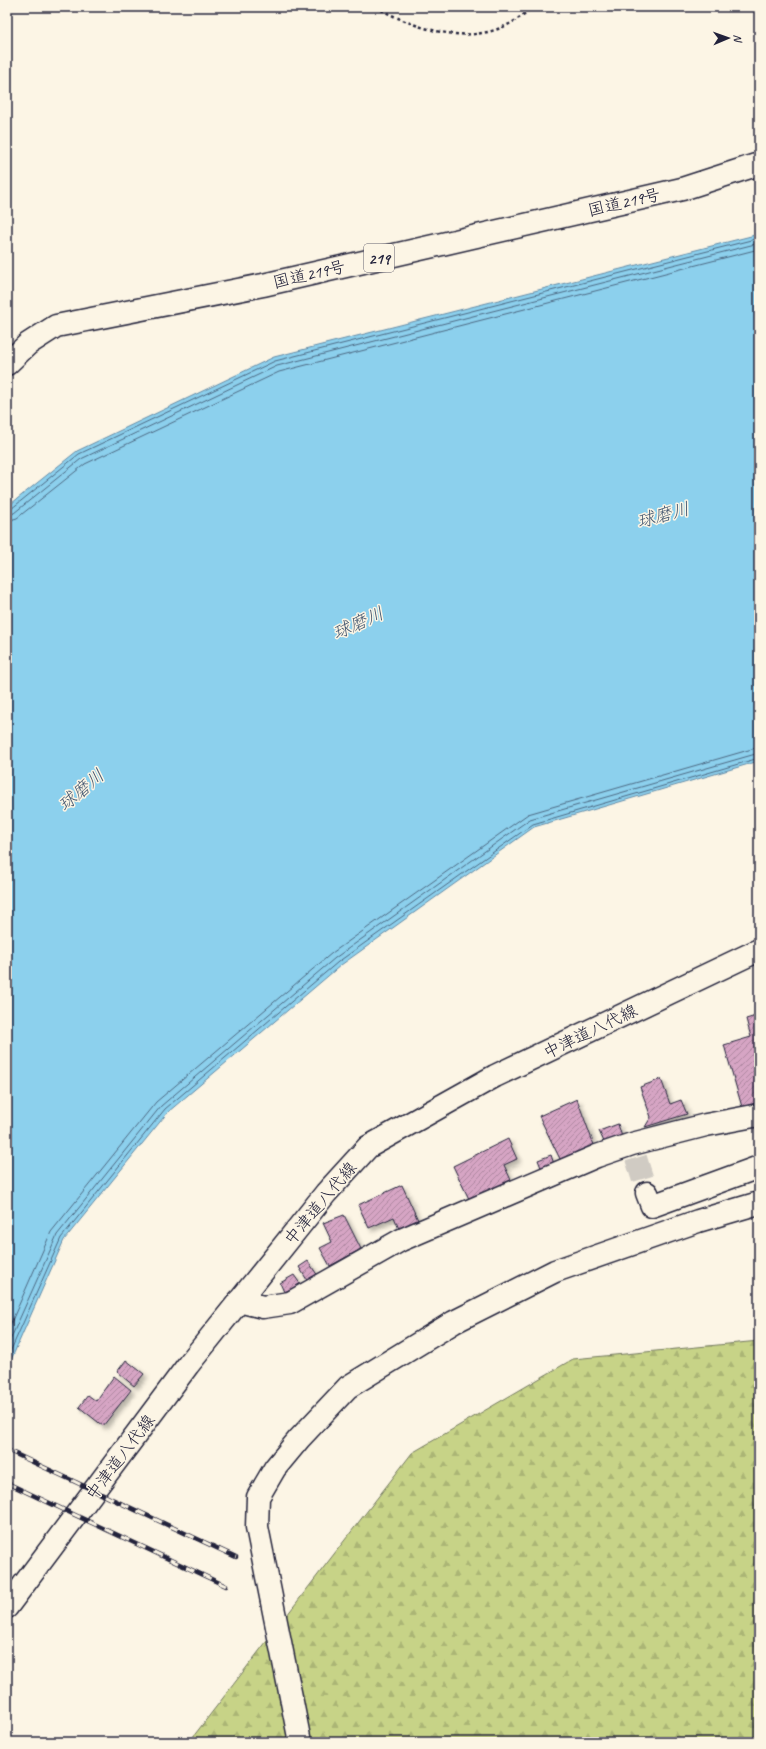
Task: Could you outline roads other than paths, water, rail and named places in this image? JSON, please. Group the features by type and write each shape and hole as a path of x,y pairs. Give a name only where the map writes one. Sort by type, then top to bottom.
{"main road":[{"name":"国道219号","path":"7,364 28,344 56,326 263,285 682,189 759,164"},
{"name":"中津道八代線","path":"7,1607 188,1365 326,1193 368,1147 495,1076 759,950"},
{"path":"239,1301 263,1307 290,1303 401,1240 597,1156 634,1151 706,1125 759,1115"},
{"path":"647,1193 652,1206 759,1167"},
{"path":"300,1742 258,1527 258,1497 275,1468 299,1439 348,1387 454,1322 555,1271 698,1221 759,1203"}],"water":[{"name":"球磨川","path":"759,234 759,761 534,827 341,965 168,1112 64,1240 7,1369 7,507 77,451 274,357"}],"tunnel":[{"path":"636,1158 647,1193"}],"railway":[{"path":"7,1450 236,1557"},
{"path":"7,1483 226,1586"}]}
